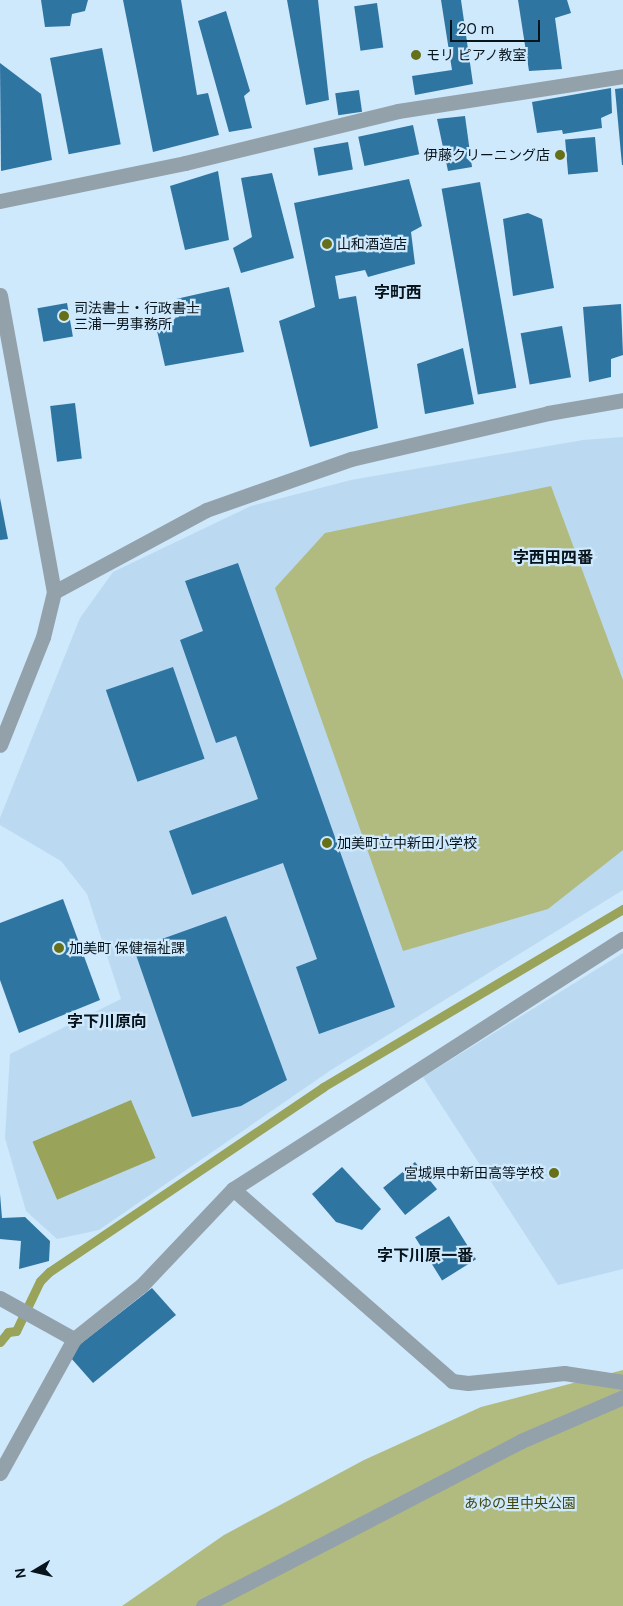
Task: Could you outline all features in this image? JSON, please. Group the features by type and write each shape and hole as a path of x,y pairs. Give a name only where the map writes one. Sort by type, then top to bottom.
{"street":[{"path":"0,201 185,163 398,111 623,76"},
{"path":"0,295 54,592 43,637 0,745"},
{"path":"54,592 206,510 351,458 538,415 623,400"},
{"path":"0,1473 74,1339 142,1285 233,1189 623,938"},
{"path":"233,1189 452,1381 468,1383 564,1373 623,1382"},
{"path":"4,1300 74,1339"},
{"path":"203,1606 521,1441 623,1397"}],"shaded area":[{"name":"加美町立中新田小学校","path":"623,437 623,890 331,1070 99,1230 57,1239 26,1211 5,1138 10,1054 121,999 87,894 61,861 0,825 0,818 80,618 113,572 251,506 351,480 583,440"},
{"name":"宮城県中新田高等学校","path":"623,953 623,1269 558,1285 423,1077"},
{"path":"131,1100 156,1158 57,1200 33,1142"}],"green space":[{"path":"551,486 623,680 623,850 548,909 403,951 275,588 325,533"},
{"name":"あゆの里中央公園","path":"623,1370 623,1606 122,1606 224,1535 364,1460 481,1407"}],"building":[{"path":"41,0 88,0 85,11 72,14 70,26 45,27"},
{"path":"123,0 181,0 197,95 208,93 219,135 153,152"},
{"path":"287,0 318,0 329,100 306,105"},
{"path":"441,0 461,0 473,84 415,95 412,76 452,70"},
{"path":"518,0 567,0 571,13 555,18 562,69 529,71"},
{"path":"377,3 383,48 360,51 354,6"},
{"path":"226,11 250,91 244,96 252,128 229,132 198,21"},
{"path":"102,48 121,144 69,154 50,58"},
{"path":"0,63 41,94 52,160 1,171"},
{"path":"611,88 612,113 601,118 602,128 563,134 562,130 537,133 532,102"},
{"path":"623,88 623,165 622,165 615,89"},
{"path":"359,90 362,112 338,115 335,93"},
{"path":"465,116 472,167 448,171 437,119"},
{"path":"413,125 419,154 364,166 358,137"},
{"path":"595,137 598,172 568,174 565,140"},
{"path":"348,142 353,170 318,176 314,148"},
{"path":"218,171 229,240 185,250 170,186"},
{"path":"272,173 294,258 241,273 233,248 252,237 241,178"},
{"path":"409,179 422,226 411,232 415,264 368,277 365,270 335,276 339,299 356,296 378,428 310,447 279,321 315,307 294,203"},
{"path":"480,182 516,388 478,395 442,189"},
{"path":"528,213 542,219 554,288 513,296 503,219"},
{"path":"229,287 244,352 165,366 155,322 179,317 176,299"},
{"path":"67,303 73,336 43,342 37,308"},
{"path":"621,304 623,355 611,359 611,377 589,382 583,307"},
{"path":"562,326 571,377 530,385 521,333"},
{"path":"463,348 474,404 425,414 417,364"},
{"path":"75,403 82,459 57,462 50,406"},
{"path":"0,498 8,539 0,540"},
{"path":"238,563 395,1007 319,1034 296,967 317,959 283,863 192,895 169,831 258,799 236,736 216,743 180,640 203,631 185,581"},
{"path":"173,667 205,759 137,782 106,690"},
{"path":"63,899 100,1000 19,1033 0,980 0,923"},
{"path":"226,916 287,1080 241,1106 192,1117 134,949"},
{"path":"415,1162 437,1189 405,1215 383,1188"},
{"path":"342,1167 381,1209 362,1230 336,1222 312,1194"},
{"path":"0,1194 2,1218 25,1217 50,1241 49,1261 19,1269 21,1241 0,1239"},
{"path":"449,1216 476,1259 442,1280 415,1237"},
{"path":"152,1288 176,1315 93,1383 71,1358 79,1345"}],"waterway":[{"path":"0,1342 8,1332 16,1331 40,1281 49,1272 323,1087 623,909"}],"place":[{"name":"モリ ピアノ教室","path":"416,55"},
{"name":"伊藤クリーニング店","path":"560,155"},
{"name":"山和酒造店","path":"327,244"},
{"name":"司法書士・行政書士 三浦一男事務所","path":"64,316"},
{"name":"加美町立中新田小学校","path":"327,843"},
{"name":"加美町 保健福祉課","path":"59,948"},
{"name":"宮城県中新田高等学校","path":"554,1173"}],"district":[{"name":"字町西","path":"398,293"},
{"name":"字西田四番","path":"553,558"},
{"name":"字下川原向","path":"107,1022"},
{"name":"字下川原一番","path":"425,1256"}]}
